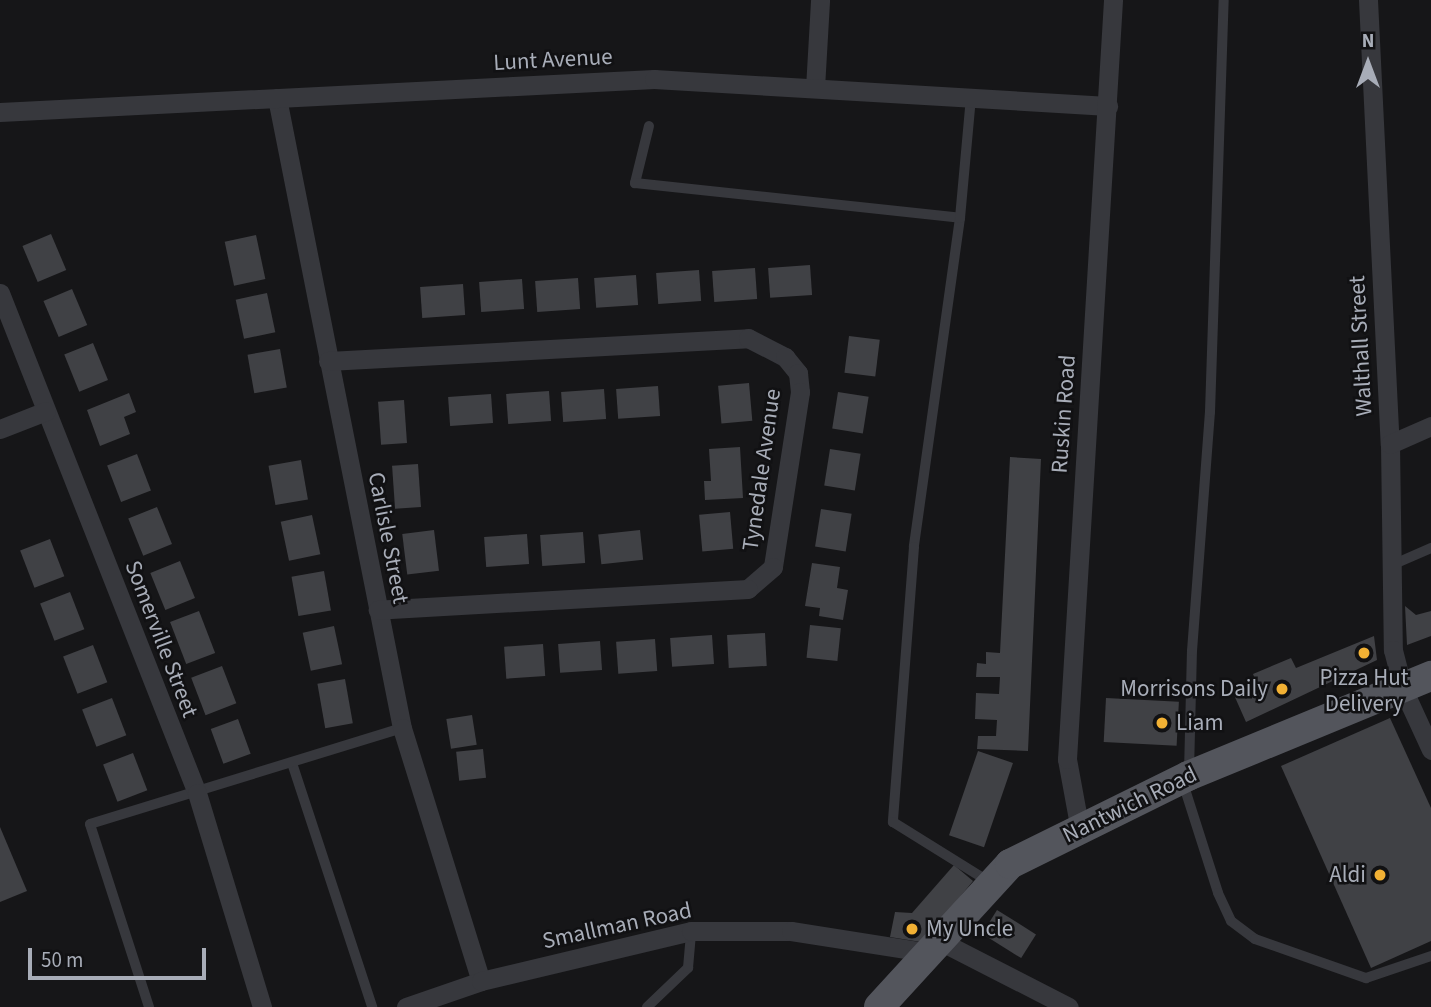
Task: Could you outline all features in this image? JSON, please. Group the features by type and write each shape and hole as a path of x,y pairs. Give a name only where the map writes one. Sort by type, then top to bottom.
{"main road":[{"name":"Nantwich Road","path":"879,1007 931,946 1010,864 1185,777 1431,676"}],"street":[{"path":"815,89 820,0"},
{"name":"Ruskin Road","path":"1080,830 1067,759 1113,0"},
{"name":"Walthall Street","path":"1368,0 1390,444 1393,650 1403,689 1431,750"},
{"name":"Lunt Avenue","path":"0,112 654,79 1108,106"},
{"name":"Carlisle Street","path":"276,98 402,728 481,981"},
{"name":"Somerville Street","path":"0,293 197,793 262,1007"},
{"name":"Tynedale Avenue","path":"328,362 748,338 767,345 798,373 800,393 773,567 748,589 378,610"},
{"path":"0,429 46,411"},
{"path":"1390,444 1431,426"},
{"name":"Smallman Road","path":"407,1007 481,981 691,931 790,931 931,946 1069,1007"}],"lane":[{"path":"1224,0 1210,412 1185,777 1218,893 1231,921 1255,939 1366,978 1431,956"},
{"path":"971,98 960,218 914,547 893,822 992,884"},
{"path":"649,126 635,183 960,218"},
{"path":"1392,565 1431,548"},
{"path":"149,1007 90,824 402,728"},
{"path":"292,763 372,1007"},
{"path":"647,1007 688,968 691,931"}],"building":[{"path":"51,234 66,270 38,282 22,246"},
{"path":"256,235 265,279 234,286 225,242"},
{"path":"810,265 812,295 770,298 768,268"},
{"path":"755,268 757,299 714,302 712,271"},
{"path":"699,270 701,301 658,304 656,273"},
{"path":"636,275 638,305 596,308 594,278"},
{"path":"578,278 580,309 537,312 535,281"},
{"path":"522,279 524,309 481,312 479,282"},
{"path":"463,284 465,315 422,318 420,287"},
{"path":"72,289 87,325 59,337 43,301"},
{"path":"267,293 275,332 244,339 236,300"},
{"path":"849,336 880,340 875,377 844,373"},
{"path":"93,343 108,380 79,392 64,355"},
{"path":"280,349 287,387 254,393 248,355"},
{"path":"749,383 752,421 721,424 718,386"},
{"path":"658,386 660,416 618,419 616,389"},
{"path":"604,389 606,419 563,422 561,392"},
{"path":"549,391 551,421 508,424 506,394"},
{"path":"838,392 869,397 863,433 832,429"},
{"path":"129,393 136,412 124,417 130,434 100,446 87,410"},
{"path":"491,394 493,423 450,426 448,397"},
{"path":"404,400 407,443 381,445 378,402"},
{"path":"740,447 743,498 705,500 704,481 711,481 709,449"},
{"path":"830,449 861,454 855,490 824,486"},
{"path":"137,454 151,490 121,502 107,465"},
{"path":"1010,457 1041,459 1028,751 977,749 978,736 996,736 997,720 975,719 976,693 999,694 1000,677 976,677 977,663 986,664 986,652 1000,653"},
{"path":"301,460 308,499 275,505 269,466"},
{"path":"418,464 421,507 395,509 392,466"},
{"path":"157,507 172,544 143,556 128,519"},
{"path":"821,509 852,514 846,551 815,547"},
{"path":"730,512 733,549 702,552 699,515"},
{"path":"312,515 320,554 289,561 281,522"},
{"path":"434,530 439,571 407,575 402,534"},
{"path":"640,530 643,560 601,564 598,534"},
{"path":"583,532 585,563 542,566 540,535"},
{"path":"527,534 529,564 486,567 484,537"},
{"path":"50,539 64,576 34,588 20,550"},
{"path":"180,561 195,598 165,610 150,573"},
{"path":"812,563 840,567 837,588 848,590 843,620 819,616 820,608 805,606"},
{"path":"324,571 331,610 298,616 292,577"},
{"path":"70,592 84,629 54,641 40,603"},
{"path":"1405,606 1416,615 1431,611 1431,636 1407,645"},
{"path":"199,611 215,653 186,664 170,622"},
{"path":"810,625 841,628 837,661 807,658"},
{"path":"334,626 342,664 311,671 303,633"},
{"path":"765,633 767,666 729,668 727,635"},
{"path":"712,635 714,664 672,667 670,638"},
{"path":"1374,636 1377,660 1246,722 1234,695 1257,684 1253,674 1291,658 1296,668"},
{"path":"655,639 657,671 618,674 616,642"},
{"path":"600,641 602,670 560,673 558,644"},
{"path":"543,644 545,676 506,679 504,647"},
{"path":"93,645 107,682 77,694 63,656"},
{"path":"222,666 236,703 206,715 191,678"},
{"path":"345,679 353,723 325,728 317,684"},
{"path":"112,698 126,735 96,747 82,709"},
{"path":"1106,698 1179,702 1177,746 1104,742"},
{"path":"472,715 477,745 451,749 446,719"},
{"name":"Aldi","path":"1390,718 1431,808 1431,941 1371,968 1281,766"},
{"path":"238,719 251,754 223,764 211,729"},
{"path":"483,749 486,778 459,781 456,752"},
{"path":"978,751 1013,763 984,847 949,835"},
{"path":"133,753 147,790 117,802 103,764"},
{"path":"0,827 27,891 0,902"},
{"path":"954,865 973,881 921,942 890,937 895,912 912,913"},
{"path":"997,910 1036,934 1021,958 982,934"}],"place":[{"name":"Pizza Hut Delivery","path":"1364,653"},
{"name":"Morrisons Daily","path":"1282,689"},
{"name":"Liam","path":"1162,723"},
{"name":"Aldi","path":"1380,875"},
{"name":"My Uncle","path":"912,929"}]}
